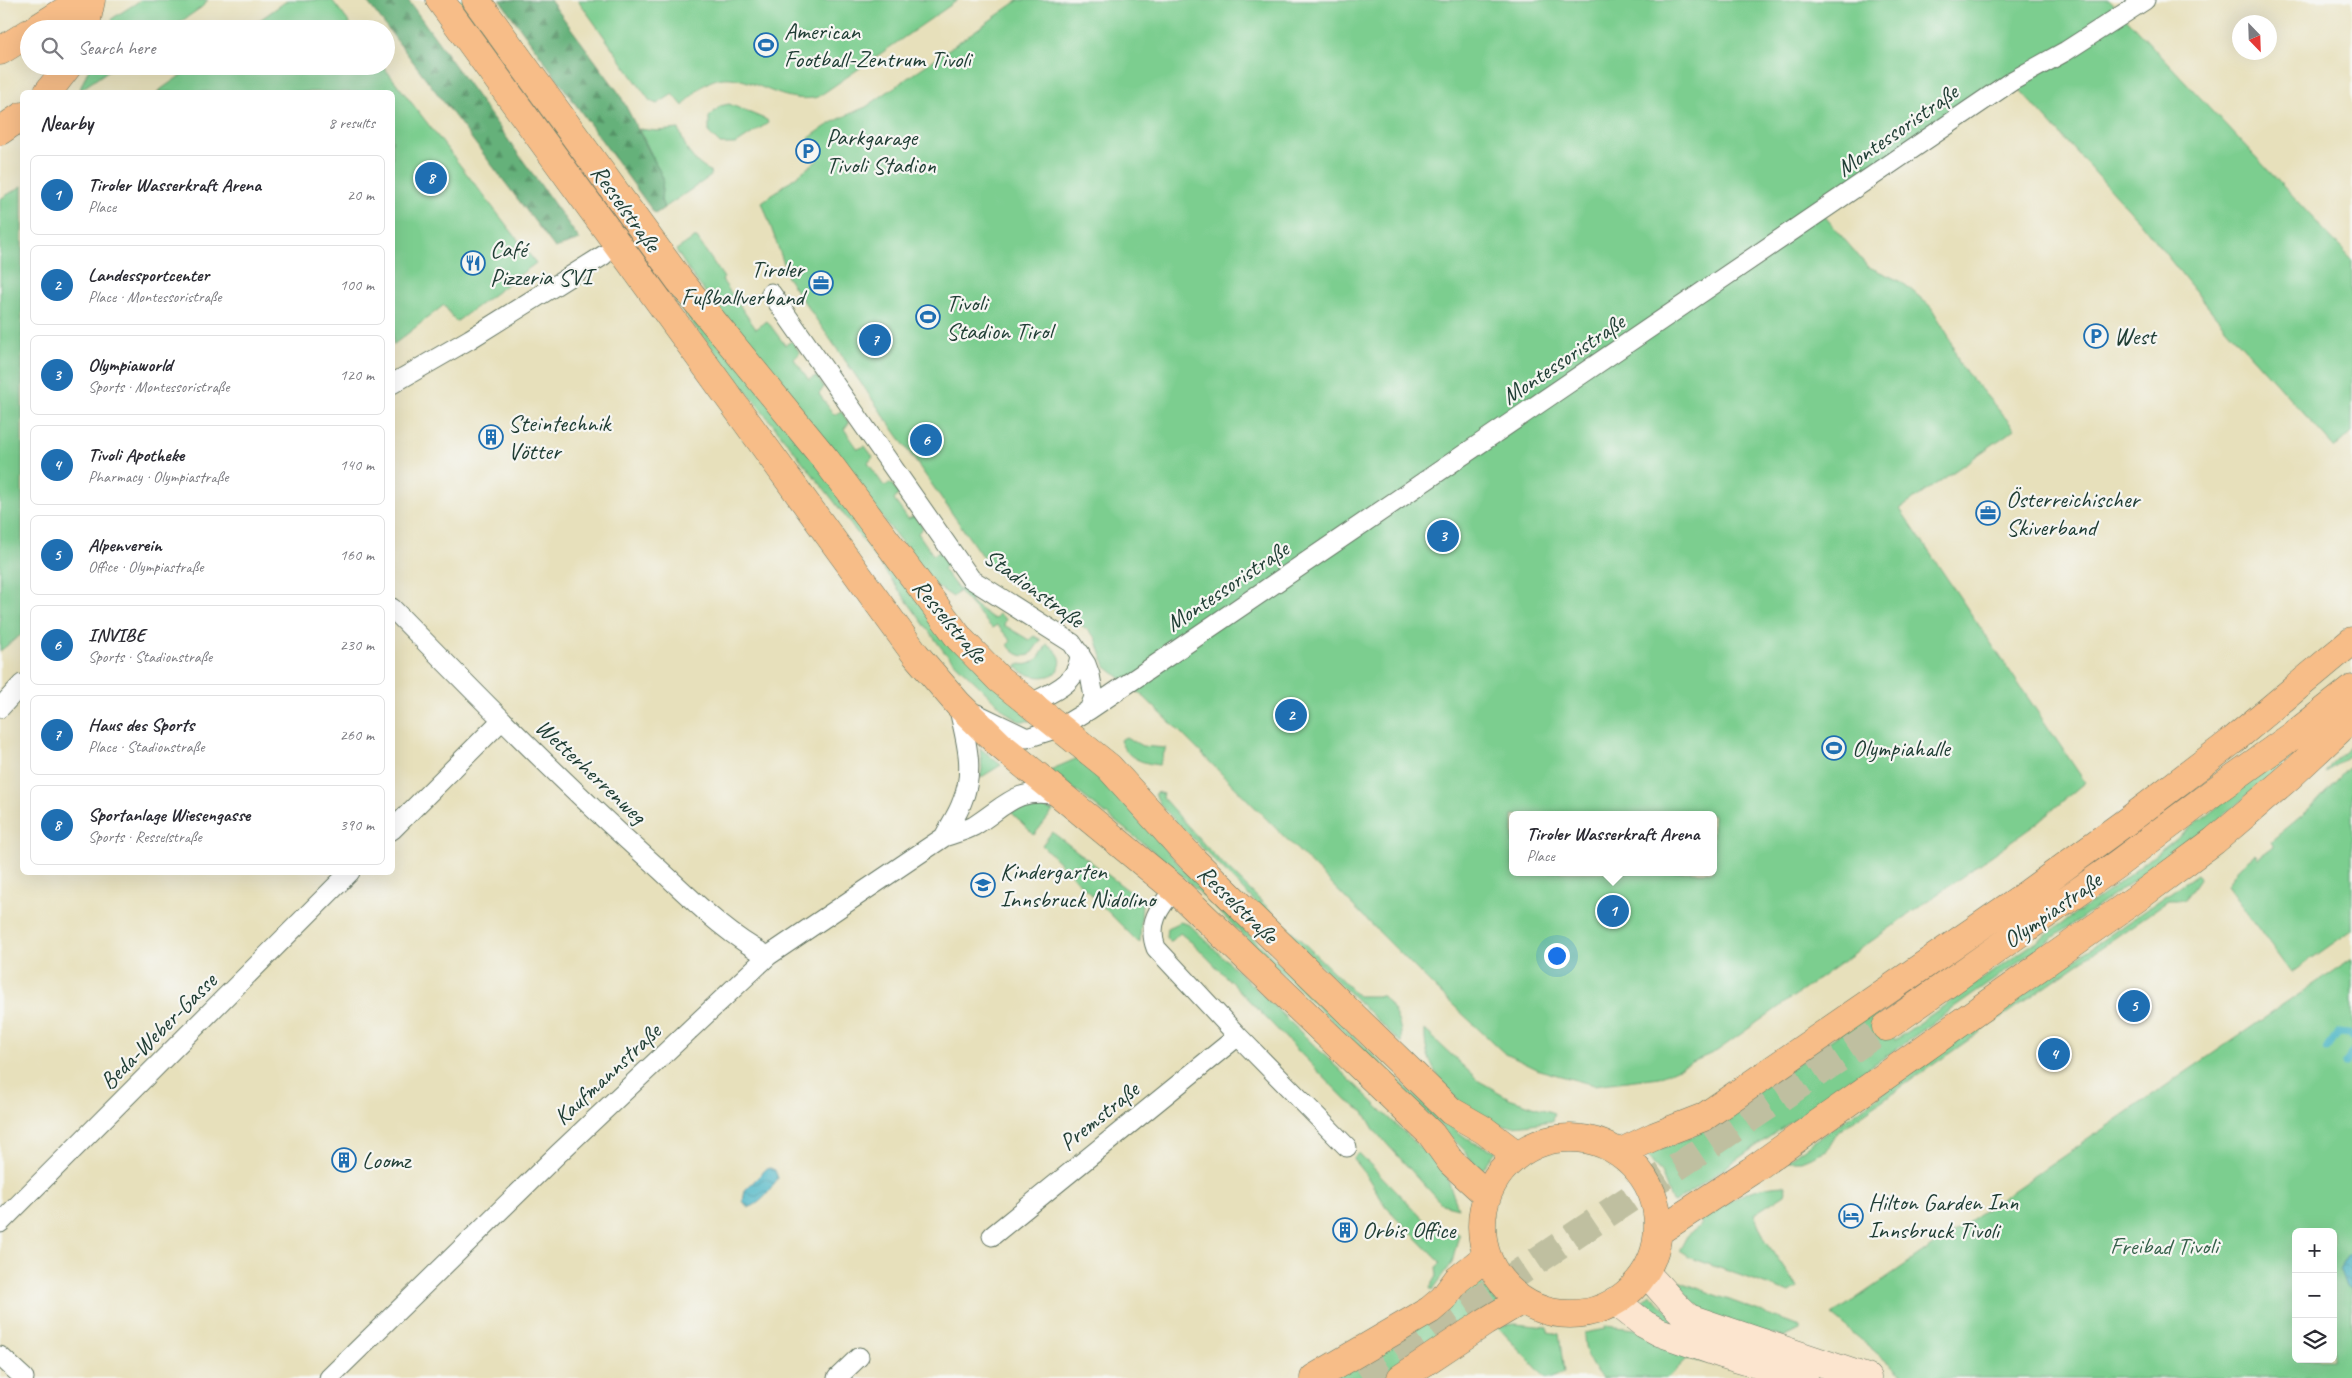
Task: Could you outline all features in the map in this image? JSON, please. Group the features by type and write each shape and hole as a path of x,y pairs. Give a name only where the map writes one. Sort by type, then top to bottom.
{"main road":[{"path":"50,20 82,0"},
{"path":"87,20 91,0"},
{"name":"Resselstraße","path":"440,0 916,655 958,704 1000,745 1174,889 1430,1134 1451,1162 1487,1195"},
{"name":"Resselstraße","path":"476,0 680,281 826,460 960,639 999,679 1109,767 1193,860 1451,1111 1484,1130 1517,1156"},
{"path":"0,51 20,39"},
{"path":"50,90 61,75"},
{"path":"0,131 20,117"},
{"path":"1621,1152 1655,1136 1704,1117 2027,894 2223,748 2352,641"},
{"name":"Olympiastraße","path":"2215,791 2352,663"},
{"name":"Olympiastraße","path":"1886,1027 2116,865 2295,734 2352,689"},
{"path":"1659,1231 1751,1171 2153,887 2214,841 2290,776 2352,718"},
{"path":"1569,1137 1606,1144 1621,1152 1637,1168 1648,1183 1656,1201 1659,1231 1657,1244 1645,1273 1636,1286 1616,1301 1598,1309 1576,1314 1556,1313 1537,1308 1522,1300 1502,1283 1487,1256 1482,1241 1481,1218 1487,1195 1494,1181 1517,1156 1541,1143 1569,1137"},
{"path":"1314,1378 1430,1310 1443,1298 1457,1280 1487,1256"},
{"path":"1401,1378 1485,1322 1522,1300"}],"street":[{"name":"Montessoristraße","path":"1089,710 2012,81 2066,50 2145,0"},
{"path":"395,382 470,339 604,255"},
{"name":"Stadionstraße","path":"771,293 971,579 1072,643 1086,664 1093,686 1094,697 1089,710"},
{"name":"Wetterherrenweg","path":"395,611 501,721 610,825 722,926 768,956"},
{"name":"Stadionstraße","path":"1029,704 1058,689 1072,678 1079,667 1080,654"},
{"path":"0,708 20,686"},
{"path":"958,704 1027,738 1061,727 1089,710"},
{"path":"944,836 962,802 969,778 969,756 958,704"},
{"path":"395,827 501,721"},
{"path":"944,836 972,827 1025,793 1040,791 1058,794"},
{"name":"Kaufmannstraße","path":"329,1378 552,1160 768,956 944,836"},
{"name":"Beda-Weber-Gasse","path":"0,1223 347,875"},
{"name":"Resselstraße","path":"1174,889 1155,916 1152,935 1156,948 1238,1036 1347,1147"},
{"name":"Premstraße","path":"992,1236 1238,1036"},
{"path":"1645,1273 1665,1292 1674,1306 1689,1318 1867,1378"},
{"path":"1616,1301 1644,1324 1659,1332 1722,1354 1804,1378"},
{"path":"0,1356 24,1378"},
{"path":"837,1378 859,1357"}],"green space":[{"path":"141,0 208,0 202,7 183,20 112,20"},
{"path":"288,0 332,0 347,20 260,20"},
{"path":"366,0 408,0 580,240 555,248 395,38 395,20 381,20"},
{"path":"457,0 464,0 1030,721 1019,721 1007,713 945,653 833,500 684,313"},
{"path":"500,0 550,0 619,93 663,178 661,200 664,208 655,214"},
{"name":"American Football-Zentrum Tivoli","path":"578,0 958,0 818,97 801,98 785,96 741,80 727,78 713,80 699,89 683,106 673,94 657,104 650,101"},
{"path":"1019,0 2109,0 2352,260 2352,432 2335,448 2217,318 2139,221 2012,81 1822,213 1867,266 1902,282 1931,307 1948,335 1960,365 2015,429 1900,509 2085,782 2036,824 1717,1051 1659,1077 1594,1085 1539,1070 1504,1053 1435,988 1173,725 1144,697 1105,666 1096,638 1087,629 991,569 786,276 788,275 762,202 818,160 808,139 850,114 866,107"},
{"path":"86,75 102,75 80,90"},
{"path":"181,75 390,75 536,263 456,322 444,305 395,343 395,90 160,90"},
{"path":"729,104 767,120 768,123 736,144 720,144 709,133 709,117 720,106"},
{"path":"639,129 657,131 679,129 690,154 698,163 710,171 711,176 664,208 661,200 663,178"},
{"path":"20,187 20,636 0,651 0,199"},
{"path":"697,238 724,278 722,280 756,329 767,321 785,345 792,341 800,353 794,359 809,380 816,376 824,387 819,394 834,415 841,411 849,423 844,429 858,449 865,446 873,457 868,463 884,486 891,483 899,494 894,500 908,519 915,516 923,528 918,533 933,555 940,552 948,563 943,569 959,590 965,587 973,596 970,602 994,619 999,614 1006,619 1004,625 1029,640 1034,636 1041,640 1030,655 1020,655 1012,650 1007,645 1011,641 997,625 992,628 959,591 953,597 935,585 691,274 676,250"},
{"path":"1047,644 1055,650 1061,661 1058,670 1054,674 1039,677 1025,673 1016,667 1020,664 1034,662"},
{"path":"2345,714 2207,829 1899,1047 1674,1203 1672,1202 1661,1173 1648,1156 1650,1153 1694,1136 1874,1010 1895,1040 2107,892 2260,774"},
{"path":"1126,737 1142,746 1166,748 1159,765 1141,761 1130,755 1120,740"},
{"path":"2352,745 2352,753 2325,773 2333,762"},
{"path":"980,748 1001,765 980,778 982,769"},
{"path":"1078,758 1127,806 1191,878 1435,1115 1472,1142 1496,1151 1480,1172 1464,1150 1435,1121 1173,867 1050,770"},
{"path":"2352,764 2352,930 2291,973 2227,886 2240,866 2255,854 2258,858 2274,846 2271,841 2311,808"},
{"path":"1156,792 1163,794 1162,797 1212,853 1358,996 1383,996 1397,1018 1401,1030 1401,1043 1259,906 1161,806 1155,794"},
{"path":"1025,806 1036,806 1053,811 1034,835 1011,812"},
{"path":"1052,832 1142,901 1140,942 1042,845"},
{"path":"2197,874 2200,877 2184,900 2169,900 1857,1118 1838,1132 1827,1150 1801,1161 1786,1161"},
{"path":"1180,922 1190,925 1445,1172 1458,1208 1442,1204 1375,1131 1364,1112 1347,1101 1196,946 1180,933 1170,943 1166,937 1167,928"},
{"name":"Freibad Tivoli","path":"2352,958 2352,1378 1906,1378 1832,1315"},
{"path":"1425,1030 1479,1081 1509,1098 1554,1113 1552,1121 1505,1126 1491,1122 1466,1107 1444,1085 1429,1059"},
{"path":"1358,1152 1425,1221 1438,1230 1459,1234 1452,1263 1432,1291 1430,1288 1437,1276 1436,1267 1441,1263 1387,1208 1353,1159"},
{"path":"1784,1185 1785,1194 1754,1214 1765,1240 1798,1288 1790,1293 1688,1257 1679,1251 1687,1236 1702,1224 1699,1220 1709,1213 1739,1196 1760,1188"},
{"path":"1673,1279 1800,1326 1800,1330 1784,1337 1709,1319 1676,1288"},
{"path":"1476,1280 1499,1304 1389,1378 1334,1378 1457,1302"},
{"path":"1650,1294 1690,1333 1637,1306"},
{"path":"1515,1324 1548,1327 1548,1332 1559,1334 1564,1373 1553,1378 1546,1378 1497,1326"},
{"path":"1605,1326 1635,1329 1725,1366 1687,1359 1668,1378 1602,1378 1588,1357 1584,1333 1605,1329"}],"water":[{"path":"766,1169 775,1170 778,1178 758,1203 748,1208 743,1201 745,1190"},
{"path":"2352,1252 2352,1289 2346,1287 2340,1271 2347,1255"}],"waterway":[{"path":"2328,1048 2339,1032 2349,1033 2352,1037"},
{"path":"2346,1064 2352,1052"}],"tunnel":[{"path":"1362,1378 1886,1027"}],"place":[{"name":"American Football-Zentrum Tivoli","path":"766,45"},
{"name":"Parkgarage Tivoli Stadion","path":"808,151"},
{"name":"Sportanlage Wiesengasse","path":"431,178"},
{"name":"Café Pizzeria SVI","path":"473,263"},
{"name":"Tiroler Fußballverband","path":"821,283"},
{"name":"Tivoli Stadion Tirol","path":"928,317"},
{"name":"West","path":"2096,336"},
{"name":"Haus des Sports","path":"875,340"},
{"name":"Steintechnik Vötter","path":"491,437"},
{"name":"INVIBE","path":"926,440"},
{"name":"Österreichischer Skiverband","path":"1988,513"},
{"name":"Olympiaworld","path":"1443,536"},
{"name":"Landessportcenter","path":"1291,715"},
{"name":"Olympiahalle","path":"1834,748"},
{"name":"Kindergarten Innsbruck Nidolino","path":"983,885"},
{"name":"Tiroler Wasserkraft Arena","path":"1613,911"},
{"name":"Alpenverein","path":"2134,1006"},
{"name":"Tivoli Apotheke","path":"2054,1054"},
{"name":"Loomz","path":"344,1160"},
{"name":"Hilton Garden Inn Innsbruck Tivoli","path":"1851,1216"},
{"name":"Orbis Office","path":"1345,1230"}]}
